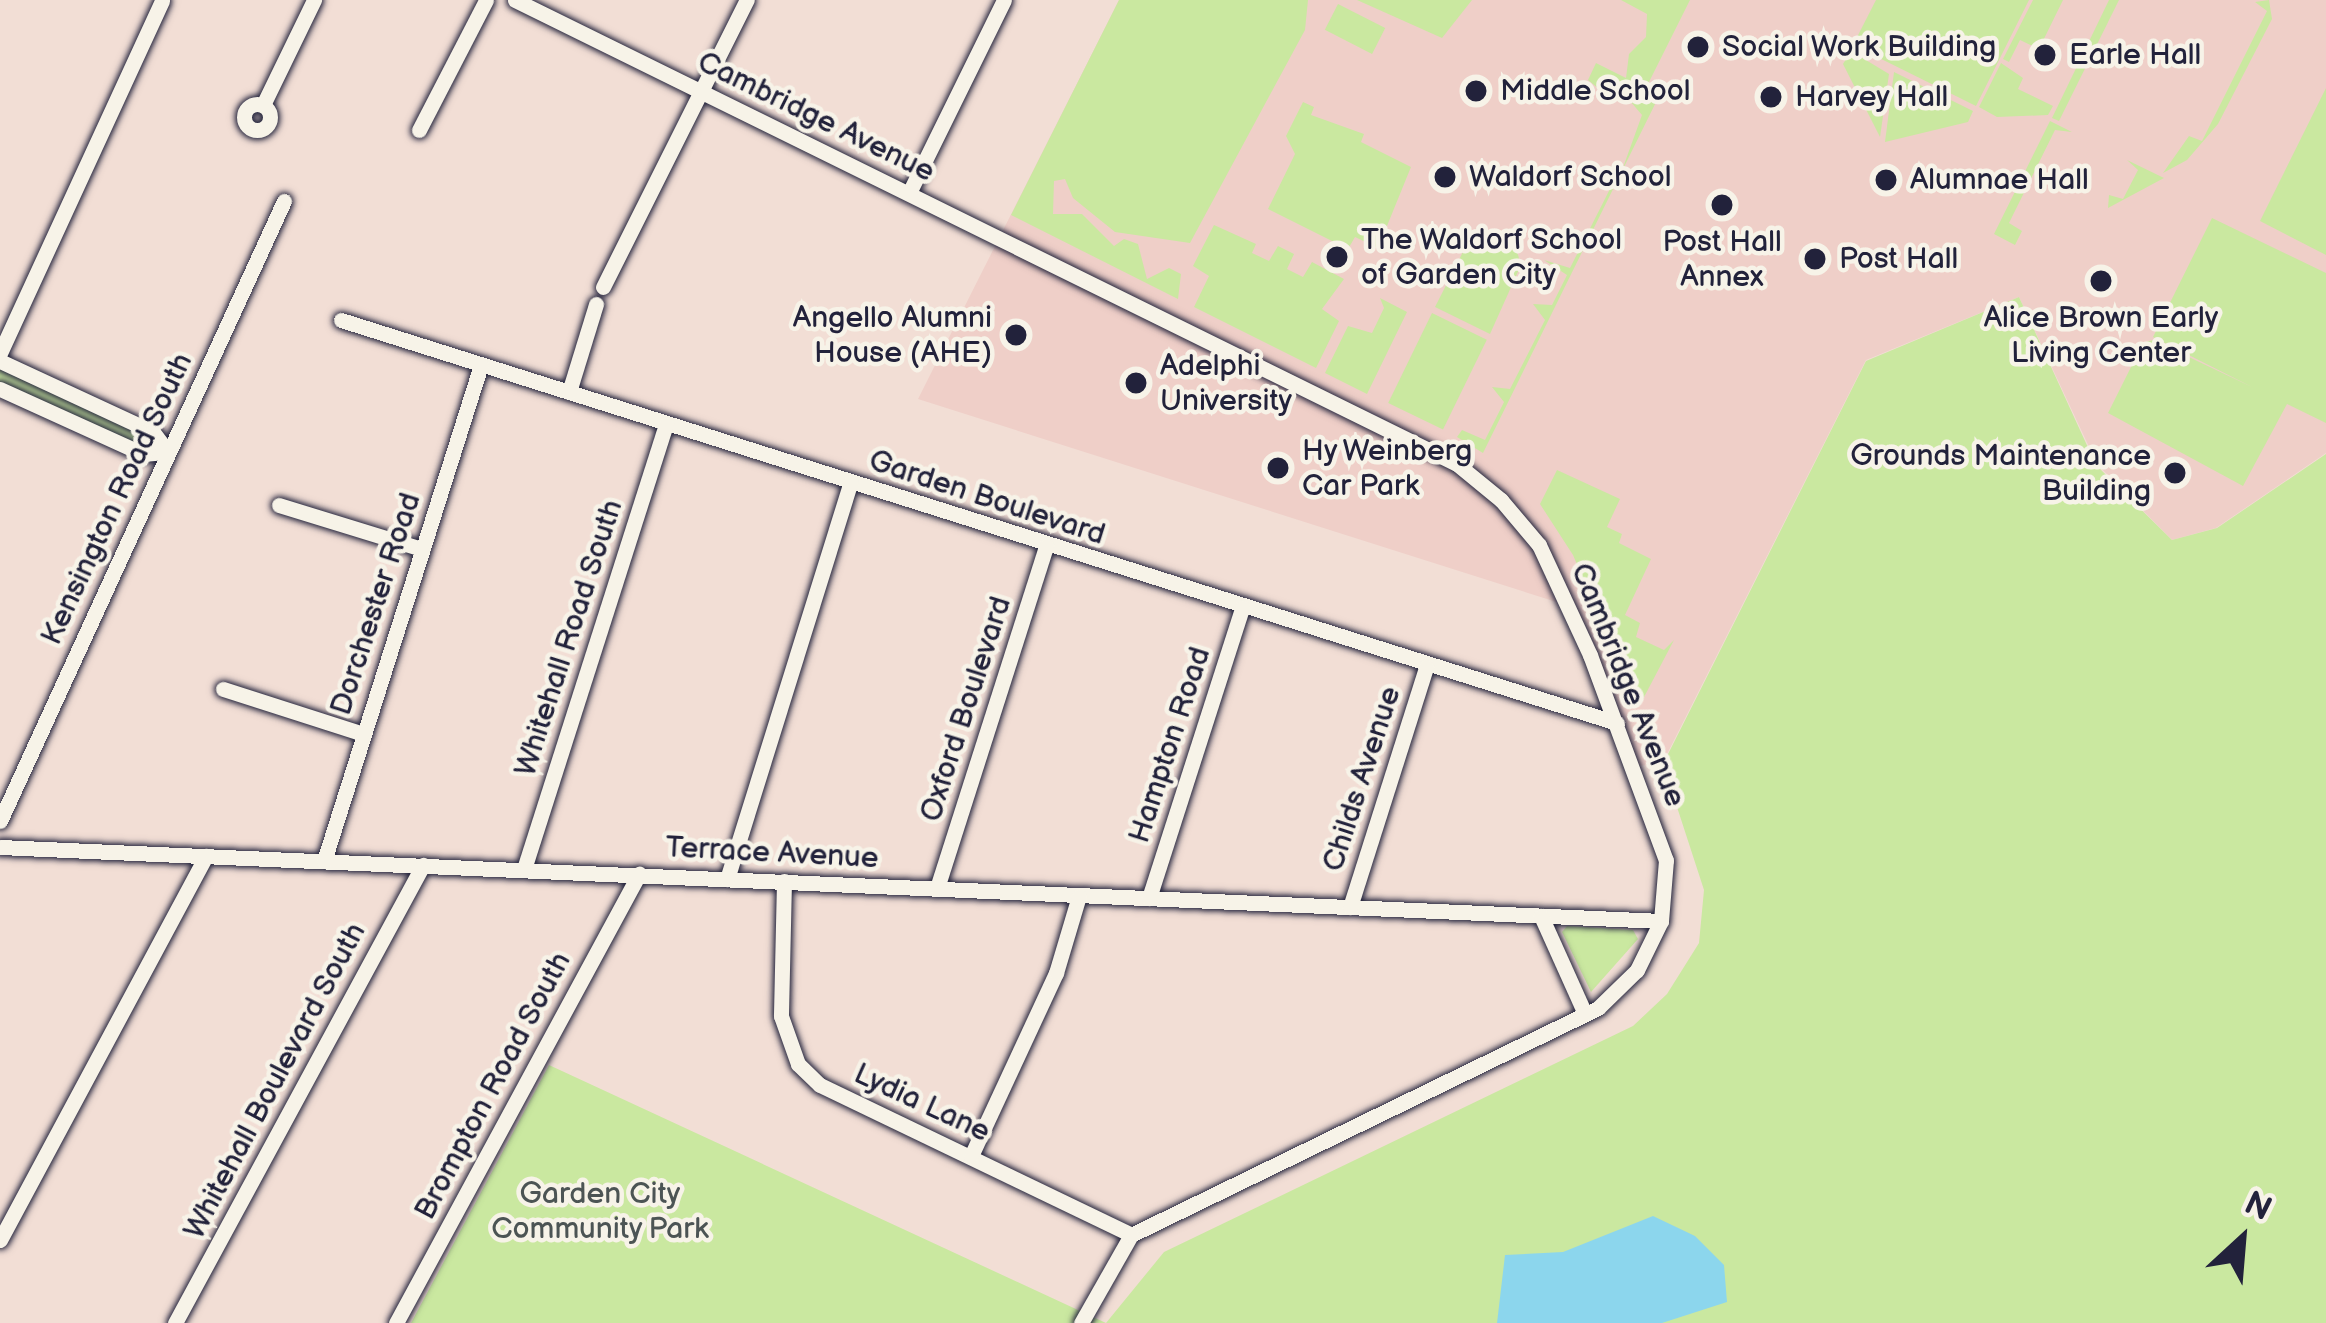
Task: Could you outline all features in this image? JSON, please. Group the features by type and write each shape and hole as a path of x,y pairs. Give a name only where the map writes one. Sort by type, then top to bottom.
{"street":[{"path":"162,0 0,357 153,432 168,452"},
{"path":"262,105 314,0"},
{"path":"419,130 486,0"},
{"name":"Cambridge Avenue","path":"515,0 1479,480 1550,566 1663,845 1661,921 1625,985 1585,1014 1131,1235"},
{"path":"603,287 747,0"},
{"path":"909,193 1004,0"},
{"name":"Kensington Road South","path":"0,820 284,201"},
{"path":"569,392 596,304"},
{"name":"Garden Boulevard","path":"341,320 1426,667 1617,723"},
{"name":"Dorchester Road","path":"324,861 481,365"},
{"path":"0,389 143,454 168,452"},
{"name":"Whitehall Road South","path":"524,869 666,424"},
{"path":"727,878 850,483"},
{"path":"280,505 422,549"},
{"name":"Oxford Boulevard","path":"937,888 1046,546"},
{"name":"Hampton Road","path":"1149,898 1242,608"},
{"name":"Childs Avenue","path":"1350,907 1426,667"},
{"path":"223,689 363,734"},
{"name":"Terrace Avenue","path":"0,847 1661,921"},
{"path":"0,1240 206,856"},
{"name":"Whitehall Boulevard South","path":"176,1323 423,865"},
{"name":"Brompton Road South","path":"396,1323 638,874"},
{"name":"Lydia Lane","path":"784,881 781,1016 798,1064 820,1085 1131,1235"},
{"path":"971,1156 1056,973 1079,896"},
{"path":"1541,916 1585,1014"},
{"path":"1081,1323 1131,1235"}],"shaded area":[{"name":"Adelphi University","path":"1119,0 2326,0 2326,453 2216,528 2172,540 2097,464 2019,297 1866,360 1662,764 1634,766 1569,606 918,399"}],"green space":[{"path":"1119,0 1308,0 1305,30 1190,243 1115,232 1073,198 1065,179 1054,181 1053,214 1082,214 1114,246 1124,239 1138,244 1147,279 1169,268 1181,274 1178,299 1011,215"},
{"path":"1357,0 1472,0 1442,38"},
{"path":"1621,0 1690,0 1648,84 1661,92 1621,173 1642,115 1624,94 1626,80 1611,99 1588,80 1596,63 1626,78 1629,54 1646,37 1647,14"},
{"path":"1876,0 2029,0 1976,106 1853,45"},
{"path":"2033,0 2063,0 2039,49 2020,40 2009,62 2003,59"},
{"path":"2109,0 2119,0 2059,121 2052,118"},
{"path":"2269,0 2272,19 2218,124 2187,160 2163,173 2189,136 2202,141 2267,11 2255,2"},
{"path":"1338,4 1385,28 1372,54 1325,30"},
{"path":"1851,51 1889,74 1880,137 1843,64"},
{"path":"2001,63 2023,78 2018,89 2053,106 2048,115 1997,117 1979,107"},
{"path":"1894,72 1973,111 1968,122 1885,142"},
{"path":"2326,88 2326,255 2260,221"},
{"path":"1303,102 1314,107 1311,115 1364,134 1361,142 1411,167 1378,248 1355,237 1348,249 1268,209 1295,154 1286,136"},
{"path":"2050,121 2072,132 2055,130 2009,223 2022,231 2015,245 1994,234"},
{"path":"2127,160 2164,178 2108,208 2109,195 2123,199 2138,170"},
{"path":"1616,177 1483,453 1457,437 1462,430 1485,440 1504,402 1492,387 1510,389 1545,320 1533,304 1552,305 1567,275 1544,260 1570,268"},
{"path":"2212,218 2326,273 2326,423 2287,404 2243,486 2108,413 2143,343 2153,340 2252,387 2153,337"},
{"path":"1214,225 1256,244 1252,253 1269,261 1278,246 1294,254 1287,269 1303,277 1312,262 1344,279 1322,309 1339,321 1316,368 1194,307 1209,276 1193,266"},
{"path":"1493,233 1515,245 1521,265 1490,334 1435,307 1467,244"},
{"path":"2019,297 2096,465 2172,540 2217,528 2326,454 2326,1323 1106,1323 1164,1252 1633,1026 1667,994 1699,943 1704,890 1663,764 1866,361"},
{"path":"1380,298 1407,312 1367,394 1325,373 1348,326 1372,333 1384,308"},
{"path":"1432,313 1487,340 1443,430 1388,403"},
{"path":"0,361 153,432 168,452 143,454 0,389"},
{"path":"1557,470 1620,499 1607,527 1622,534 1619,543 1651,559 1625,615 1640,623 1636,637 1664,650 1674,640 1643,699 1634,699 1573,555 1540,504"},
{"path":"1567,926 1633,930 1638,939 1591,992 1562,932"},
{"name":"Garden City Community Park","path":"549,1065 1106,1323 411,1323"}],"water":[{"path":"1653,1216 1695,1236 1724,1265 1727,1302 1662,1323 1497,1323 1505,1255 1563,1252"}],"place":[{"name":"Social Work Building","path":"1698,47"},
{"name":"Earle Hall","path":"2045,55"},
{"name":"Middle School","path":"1476,91"},
{"name":"Harvey Hall","path":"1771,97"},
{"name":"Waldorf School","path":"1445,177"},
{"name":"Alumnae Hall","path":"1886,180"},
{"name":"Post Hall Annex","path":"1722,205"},
{"name":"The Waldorf School of Garden City","path":"1337,257"},
{"name":"Post Hall","path":"1815,259"},
{"name":"Alice Brown Early Living Center","path":"2101,281"},
{"name":"Angello Alumni House (AHE)","path":"1016,335"},
{"name":"Adelphi University","path":"1136,383"},
{"name":"Hy Weinberg Car Park","path":"1278,468"},
{"name":"Grounds Maintenance Building","path":"2175,473"}]}
